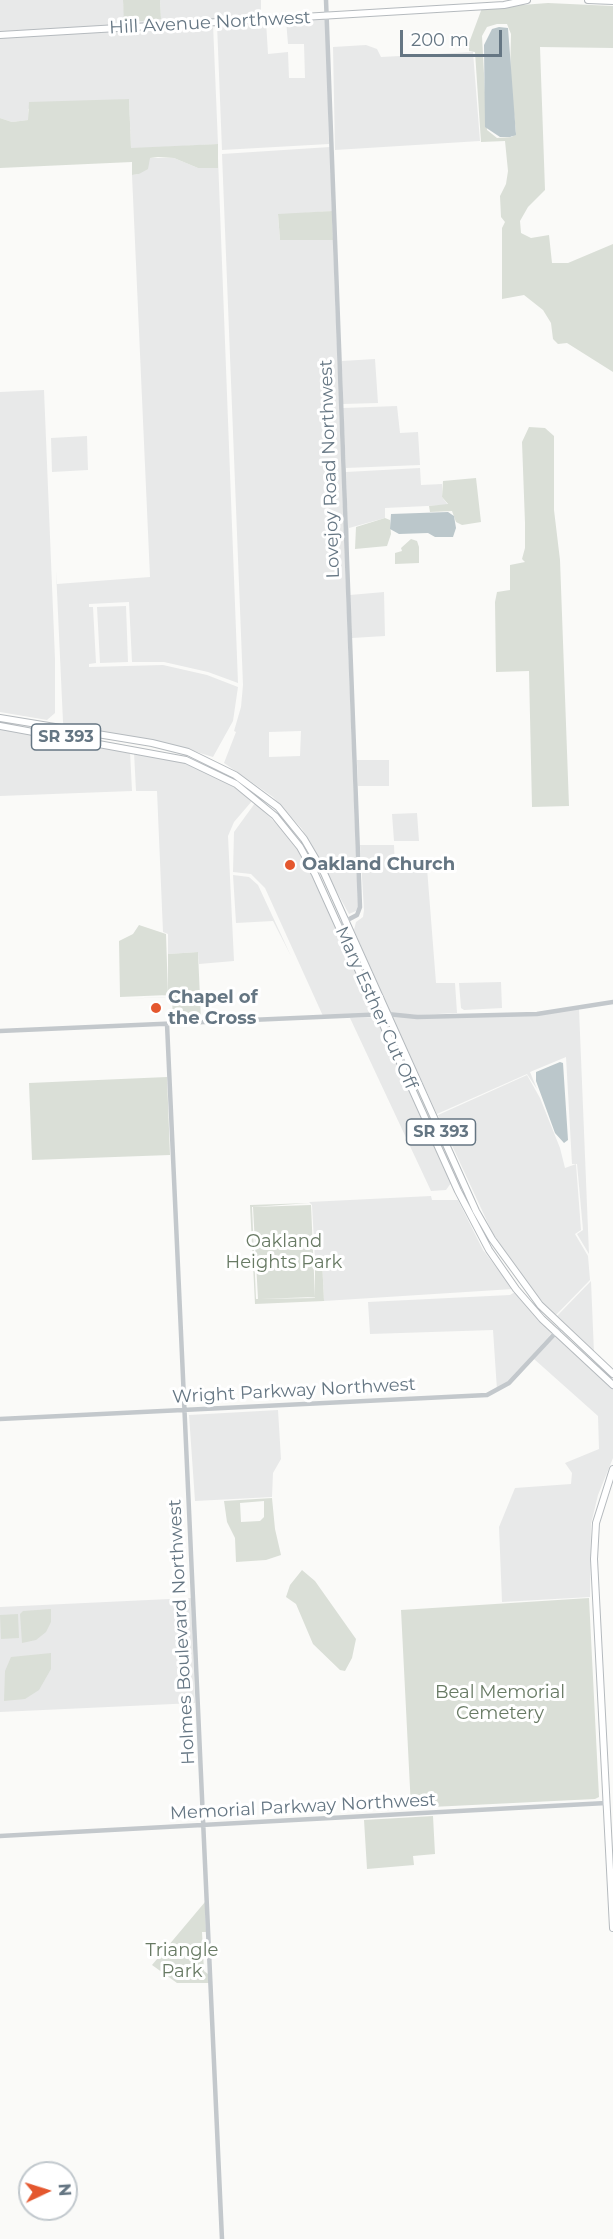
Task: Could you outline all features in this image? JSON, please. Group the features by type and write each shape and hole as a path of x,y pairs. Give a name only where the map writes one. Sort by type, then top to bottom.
{"main road":[{"name":"Hill Avenue Northwest","path":"0,35 504,5 527,0"},
{"path":"588,0 612,0"},
{"name":"Mary Esther Cut Off","path":"0,718 132,740 188,752 235,774 278,807 304,839 324,873 427,1102 492,1239 525,1287 561,1327 613,1374"},
{"name":"Mary Esther Cut Off","path":"0,726 132,748 186,760 224,777 266,807 298,844 338,926 458,1191 489,1250 516,1289 555,1333 613,1385"},
{"path":"298,844 304,839"},
{"path":"420,1106 427,1102"},
{"path":"578,1353 594,1357"},
{"path":"613,1469 596,1523 594,1559 613,1928"}],"street":[{"name":"Lovejoy Road Northwest","path":"326,0 360,907 357,915 346,922"},
{"path":"338,926 346,922"},
{"path":"0,1031 387,1014 417,1017 537,1014 613,1002"},
{"name":"Holmes Boulevard Northwest","path":"168,1024 222,2239"},
{"name":"Wright Parkway Northwest","path":"0,1419 487,1395 510,1383 561,1327"},
{"name":"Memorial Parkway Northwest","path":"0,1836 204,1827 606,1803"}],"shaded area":[{"path":"0,0 123,0 125,23 161,19 160,0 261,0 261,18 0,33"},
{"path":"326,17 329,144 222,150 217,24 266,21 268,54 288,52 289,78 305,78 304,44 288,44 286,20"},
{"path":"213,24 218,144 131,149 129,99 28,109 29,120 12,122 0,118 0,36"},
{"path":"508,28 516,135 510,137 500,137 485,127 484,45 492,29"},
{"path":"366,45 377,49 381,57 473,52 480,141 335,150 333,47"},
{"path":"330,147 332,211 278,215 280,240 333,240 358,907 356,911 349,914 302,829 273,797 224,763 236,732 234,731 241,707 243,685 222,154","holes":["301,731 300,756 269,757 269,732"]},
{"path":"149,158 174,158 198,168 218,168 218,158 238,683 208,672 164,662 132,662 129,602 89,604 89,607 93,607 96,663 89,664 89,667 163,665 207,675 238,687 233,721 213,757 167,743 64,726 63,722 56,570 57,584 150,577 132,175 139,174"},
{"path":"341,336 342,361 375,359 378,403 343,404"},
{"path":"44,390 55,659 55,713 47,720 0,712 0,392"},
{"path":"397,406 400,433 418,432 420,465 346,468 343,408"},
{"path":"87,436 88,470 52,472 51,438"},
{"path":"420,468 421,485 442,484 442,497 448,505 385,508 385,518 349,528 349,566 346,472"},
{"path":"448,512 454,516 456,528 453,537 435,537 428,533 399,534 390,529 391,514"},
{"path":"384,592 385,636 352,638 350,595"},
{"path":"126,606 128,662 100,663 97,607"},
{"path":"0,729 130,751 132,791 0,796"},
{"path":"134,752 179,760 223,779 252,801 234,822 228,836 234,961 199,964 198,952 168,954 168,934 163,932 157,791 136,791"},
{"path":"357,760 389,760 389,786 358,786"},
{"path":"255,803 288,835 305,861 375,1013 323,1016 265,888 251,874 233,872 234,832"},
{"path":"417,813 419,841 394,841 392,814"},
{"path":"360,845 394,845 395,868 427,868 436,983 455,983 457,1013 417,1015 390,1013 354,930 356,922 363,917 364,910"},
{"path":"233,875 249,877 258,885 291,956 273,921 236,923"},
{"path":"501,982 502,1008 464,1010 461,1008 459,983"},
{"path":"579,1009 589,1254 577,1234 583,1230 577,1164 572,1164 566,1057 530,1072 537,1089 527,1074 437,1114 392,1016 511,1014"},
{"path":"377,1017 451,1183 446,1190 431,1191 350,1018"},
{"path":"560,1062 563,1063 568,1140 564,1143 555,1133 536,1081 536,1072"},
{"path":"527,1075 540,1098 560,1148 565,1168 576,1164 581,1230 575,1234 588,1256 590,1280 555,1316 526,1283 492,1232 438,1115"},
{"path":"431,1196 432,1200 458,1200 483,1250 513,1289 324,1301 322,1260 315,1260 312,1205 309,1202"},
{"path":"591,1281 594,1353 556,1317"},
{"path":"515,1292 552,1333 508,1382 497,1390 493,1330 370,1334 368,1302 510,1295"},
{"path":"555,1336 613,1389 613,1458 598,1495 591,1524 590,1597 502,1602 499,1527 515,1488 571,1484 572,1473 565,1463 599,1449 598,1416 534,1359"},
{"path":"278,1410 281,1459 273,1473 272,1497 195,1501 189,1415"},
{"path":"191,1598 195,1703 0,1712 0,1607"}],"green space":[{"path":"123,0 160,0 161,19 124,23"},
{"path":"548,3 613,6 613,48 540,47 545,190 528,207 520,221 521,233 531,238 549,235 552,263 568,263 613,244 613,372 567,343 558,344 553,339 551,323 543,310 524,295 502,299 502,228 505,222 501,217 500,196 506,184 508,171 505,141 481,142 475,52 469,51 469,43 482,8","holes":["507,24 511,34 510,78 516,132 512,137 497,138 487,130 482,36 487,27"]},
{"path":"129,99 131,148 218,144 218,168 198,168 174,158 158,157 150,158 148,169 132,175 132,162 0,168 0,118 12,122 28,120 29,102"},
{"path":"332,211 333,240 280,240 278,214"},
{"path":"529,427 545,428 554,436 554,510 560,560 569,806 532,807 529,671 496,672 495,602 497,592 510,590 510,565 525,562 522,559 525,548 525,523 522,442"},
{"path":"476,478 481,522 462,525 456,522 452,511 430,512 429,506 448,504 442,497 443,481"},
{"path":"385,518 390,520 391,534 387,546 355,549 356,527"},
{"path":"411,539 417,541 419,547 419,563 395,564 395,553 402,551 401,548"},
{"path":"139,925 166,934 168,995 120,997 119,941 133,934"},
{"path":"198,952 201,1021 173,1022 172,997 118,999 168,997 168,954"},
{"path":"167,1077 170,1155 32,1160 29,1083"},
{"path":"310,1203 252,1207 256,1299 315,1298 315,1260 322,1260 324,1301 255,1304 250,1205"},
{"name":"Oakland Heights Park","path":"311,1205 315,1297 258,1299 253,1207"},
{"path":"272,1498 275,1529 281,1555 266,1560 236,1562 235,1538 227,1522 224,1501","holes":["264,1501 264,1517 260,1521 241,1522 240,1503"]},
{"path":"302,1570 315,1581 356,1639 352,1658 345,1671 340,1670 313,1644 296,1604 286,1597 290,1585"},
{"name":"Beal Memorial Cemetery","path":"589,1598 599,1797 411,1808 401,1610"},
{"path":"51,1609 51,1622 46,1632 36,1640 22,1643 20,1614 23,1611"},
{"path":"18,1614 19,1638 1,1639 0,1615"},
{"path":"51,1653 51,1669 39,1690 25,1699 4,1701 5,1671 11,1657"},
{"path":"433,1816 435,1854 413,1856 414,1865 367,1869 364,1820"},
{"name":"Triangle Park","path":"205,1902 206,1932 202,1932 204,1971 208,1974 209,1983 177,1983 152,1965"}],"place":[{"name":"Oakland Church","path":"290,865"},
{"name":"Chapel of the Cross","path":"156,1008"}]}
